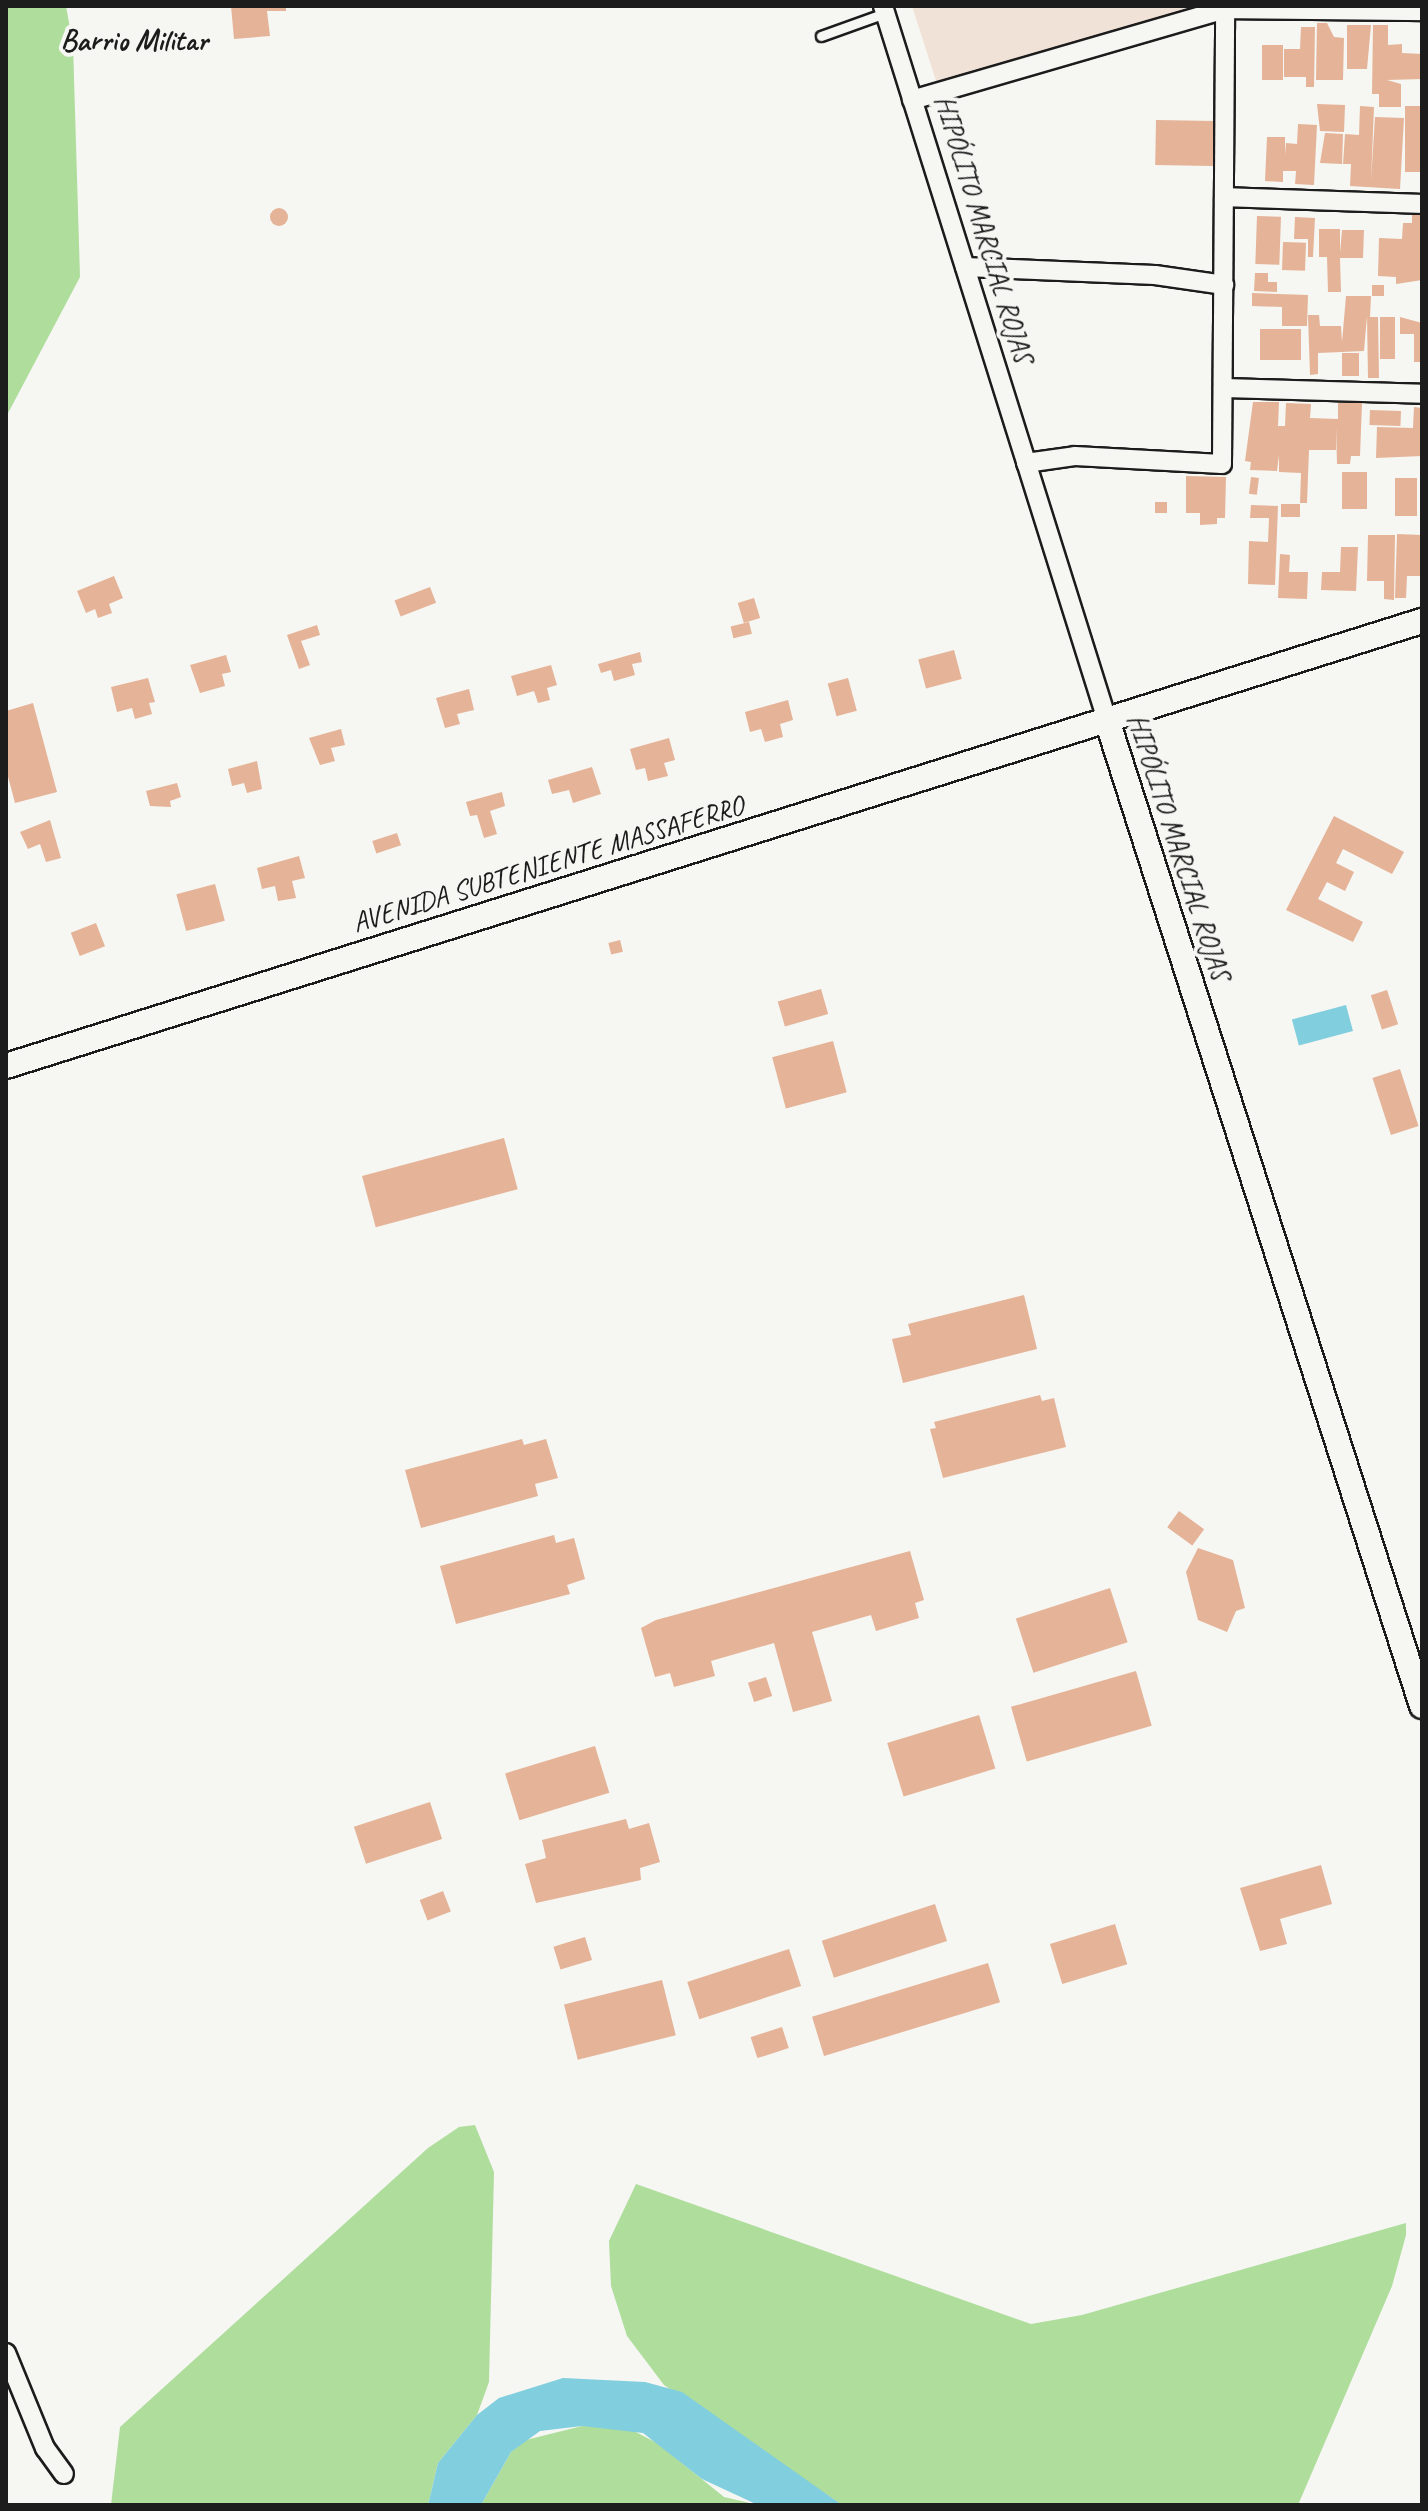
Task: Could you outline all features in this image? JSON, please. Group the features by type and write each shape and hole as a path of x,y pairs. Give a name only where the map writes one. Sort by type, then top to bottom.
{"main road":[{"name":"AVENIDA SUBTENIENTE MASSAFERRO","path":"6,1066 1422,621"},
{"name":"HIPÓLITO MARCIAL ROJAS","path":"1107,720 1422,1706"}],"street":[{"path":"912,100 1225,8 1422,11"},
{"path":"1026,463 1075,456 1222,464 1225,388 1225,8"},
{"name":"HIPÓLITO MARCIAL ROJAS","path":"884,10 1107,720"},
{"path":"1224,197 1422,204"},
{"path":"965,267 1155,275 1224,285"},
{"path":"1225,388 1422,394"},
{"path":"6,2353 45,2448 64,2474"}],"lane":[{"path":"821,36 884,10"}],"shaded area":[{"path":"912,6 1205,6 938,87"}],"green space":[{"path":"6,6 66,6 73,45 80,277 6,417"},
{"path":"475,2125 494,2172 489,2382 477,2415 438,2463 428,2505 111,2505 120,2427 428,2148 459,2127"},
{"path":"636,2184 1031,2324 1082,2315 1406,2223 1406,2235 1392,2286 1298,2505 842,2505 664,2385 627,2336 611,2286 609,2241"},
{"path":"582,2426 626,2427 657,2443 724,2497 758,2505 481,2505 511,2452 526,2440"}],"water":[{"path":"1346,1005 1353,1031 1299,1046 1292,1019"},
{"path":"563,2378 645,2382 682,2392 842,2505 758,2505 702,2479 643,2433 582,2426 540,2431 511,2452 481,2505 428,2505 438,2463 477,2415 499,2398"}],"building":[{"path":"231,6 286,6 286,11 267,11 270,36 234,39"},
{"path":"1317,23 1327,23 1334,37 1344,38 1343,80 1316,80"},
{"path":"1347,25 1371,25 1367,69 1347,69"},
{"path":"1373,25 1388,25 1388,45 1402,44 1402,53 1422,54 1422,79 1387,80 1401,84 1401,107 1379,107 1379,94 1372,94"},
{"path":"1301,27 1315,27 1314,87 1306,87 1306,77 1284,77 1284,49 1300,49"},
{"path":"1262,45 1283,45 1283,80 1262,80"},
{"path":"1317,104 1345,105 1344,132 1320,131"},
{"path":"1360,106 1374,107 1371,181 1375,117 1404,118 1400,189 1350,186 1351,164 1343,164 1345,134 1359,135"},
{"path":"1405,106 1422,106 1422,172 1405,172"},
{"path":"1156,120 1214,121 1213,166 1155,165"},
{"path":"1298,124 1317,125 1314,185 1295,184 1296,171 1283,171 1283,182 1265,181 1267,137 1285,137 1285,155 1286,143 1297,144"},
{"path":"1325,133 1343,134 1342,164 1320,163"},
{"path":"279,208 288,217 279,226 270,217"},
{"path":"1412,214 1422,214 1422,280 1396,284 1396,277 1378,276 1379,238 1402,239 1403,223 1412,223"},
{"path":"1257,216 1281,217 1279,265 1255,264"},
{"path":"1295,217 1315,218 1313,257 1308,257 1308,239 1294,239"},
{"path":"1319,229 1340,229 1340,253 1342,230 1364,230 1363,258 1340,258 1341,292 1328,292 1327,257 1319,257"},
{"path":"1283,242 1306,243 1305,271 1282,270"},
{"path":"1255,273 1268,273 1268,282 1277,282 1277,292 1254,291"},
{"path":"1372,285 1384,285 1384,296 1372,296"},
{"path":"1252,293 1308,295 1307,326 1282,326 1282,307 1252,306"},
{"path":"1346,296 1371,296 1370,317 1378,317 1379,378 1368,378 1367,316 1364,351 1318,353 1318,374 1310,375 1308,315 1319,315 1320,326 1341,326 1342,342"},
{"path":"1380,317 1395,317 1395,359 1380,359"},
{"path":"1400,317 1422,323 1422,362 1414,362 1414,334 1400,334"},
{"path":"1260,329 1301,329 1301,360 1260,360"},
{"path":"1342,353 1359,353 1359,376 1342,376"},
{"path":"1253,402 1279,402 1278,426 1285,426 1286,403 1311,404 1310,418 1338,419 1338,403 1362,403 1360,456 1351,456 1350,464 1337,464 1336,427 1336,450 1309,450 1307,503 1300,503 1301,473 1279,472 1279,455 1277,471 1250,470 1251,462 1245,461"},
{"path":"1414,407 1422,408 1422,456 1376,458 1377,427 1413,428"},
{"path":"1370,410 1401,411 1400,426 1369,425"},
{"path":"1342,472 1367,472 1367,509 1342,509"},
{"path":"1186,476 1226,477 1225,518 1217,518 1217,524 1200,525 1200,513 1186,513"},
{"path":"1251,477 1259,478 1257,495 1249,494"},
{"path":"1395,478 1417,478 1417,516 1395,516"},
{"path":"1155,502 1167,502 1167,513 1155,513"},
{"path":"1281,504 1300,504 1300,517 1281,517"},
{"path":"1251,505 1278,506 1275,585 1248,584 1249,541 1268,542 1269,518 1250,518"},
{"path":"1397,534 1422,535 1422,576 1407,576 1406,598 1395,598"},
{"path":"1368,535 1395,535 1394,600 1384,599 1384,581 1367,581"},
{"path":"1341,547 1358,547 1356,591 1321,590 1322,572 1340,572"},
{"path":"1280,554 1290,555 1289,572 1308,572 1307,599 1278,598"},
{"path":"114,576 123,598 109,604 112,613 98,618 95,609 86,613 77,591"},
{"path":"430,587 436,603 401,616 395,601"},
{"path":"754,598 760,618 744,623 738,603"},
{"path":"749,622 752,634 733,638 731,627"},
{"path":"317,625 320,635 301,641 310,665 299,669 287,635"},
{"path":"954,650 962,679 926,689 918,660"},
{"path":"640,652 642,662 632,664 635,675 614,681 611,670 601,673 598,664"},
{"path":"226,655 231,672 222,674 225,686 200,693 190,665"},
{"path":"551,665 557,685 547,688 550,700 538,703 534,691 517,696 511,676"},
{"path":"148,678 155,702 149,703 152,714 135,719 132,708 117,712 111,687"},
{"path":"848,678 857,711 837,716 828,683"},
{"path":"469,689 474,710 457,714 460,724 445,728 436,698"},
{"path":"788,700 793,720 780,724 783,737 765,742 761,729 750,732 745,712"},
{"path":"33,703 57,792 15,803 6,769 6,711"},
{"path":"341,729 345,745 331,748 335,761 320,765 309,738"},
{"path":"669,738 675,760 664,763 668,776 648,781 645,768 636,770 630,749"},
{"path":"257,761 262,789 247,793 244,783 232,786 228,769"},
{"path":"592,767 601,794 573,803 569,790 552,794 548,780"},
{"path":"177,783 181,797 170,801 171,807 150,806 146,791"},
{"path":"502,792 505,806 490,811 497,834 484,838 477,815 470,816 466,802"},
{"path":"1334,816 1404,852 1392,874 1343,849 1336,863 1354,872 1345,891 1327,882 1318,899 1363,922 1353,942 1286,910"},
{"path":"50,820 61,858 46,862 40,844 28,849 20,832"},
{"path":"397,833 401,845 376,853 372,841"},
{"path":"299,856 305,878 292,881 296,898 278,901 275,886 262,889 257,868"},
{"path":"215,884 225,921 186,931 176,894"},
{"path":"96,923 105,946 80,956 71,933"},
{"path":"620,940 623,952 611,955 608,943"},
{"path":"821,989 828,1014 785,1026 778,1001"},
{"path":"1387,990 1398,1024 1382,1029 1371,995"},
{"path":"833,1041 847,1092 786,1108 772,1057"},
{"path":"1400,1069 1419,1126 1391,1135 1372,1078"},
{"path":"504,1138 518,1189 376,1227 362,1176"},
{"path":"1024,1295 1037,1349 903,1383 892,1339 911,1335 908,1324"},
{"path":"1040,1395 1042,1401 1054,1398 1066,1447 943,1478 930,1429 936,1428 934,1422"},
{"path":"522,1439 524,1445 546,1439 558,1478 535,1484 538,1496 421,1528 405,1470"},
{"path":"1179,1511 1204,1529 1192,1545 1167,1527"},
{"path":"554,1535 556,1543 574,1538 585,1579 567,1585 570,1594 456,1624 440,1566"},
{"path":"1198,1548 1233,1560 1245,1608 1236,1611 1227,1632 1198,1620 1186,1572"},
{"path":"910,1551 924,1600 915,1603 919,1618 876,1631 871,1615 812,1632 832,1701 793,1712 774,1643 711,1661 715,1676 674,1687 670,1673 655,1677 641,1628 656,1620"},
{"path":"1110,1588 1128,1642 1033,1673 1016,1619"},
{"path":"1136,1671 1152,1726 1027,1762 1011,1707"},
{"path":"766,1677 772,1696 754,1702 748,1683"},
{"path":"979,1715 995,1769 904,1797 887,1743"},
{"path":"595,1746 609,1793 519,1820 505,1773"},
{"path":"430,1802 442,1839 366,1864 354,1827"},
{"path":"626,1819 629,1829 649,1823 660,1862 640,1868 641,1880 536,1903 525,1864 546,1858 542,1840"},
{"path":"1321,1865 1332,1904 1280,1919 1287,1944 1260,1951 1240,1888"},
{"path":"443,1891 451,1912 428,1920 420,1900"},
{"path":"935,1904 947,1941 834,1978 822,1941"},
{"path":"1115,1924 1127,1964 1062,1984 1050,1944"},
{"path":"585,1937 592,1960 560,1970 553,1947"},
{"path":"789,1949 801,1986 699,2019 687,1982"},
{"path":"988,1963 1000,2002 824,2056 812,2017"},
{"path":"662,1980 676,2035 578,2060 564,2004"},
{"path":"782,2027 789,2048 757,2058 751,2037"}],"district":[{"name":"Barrio Militar","path":"134,40"}]}
